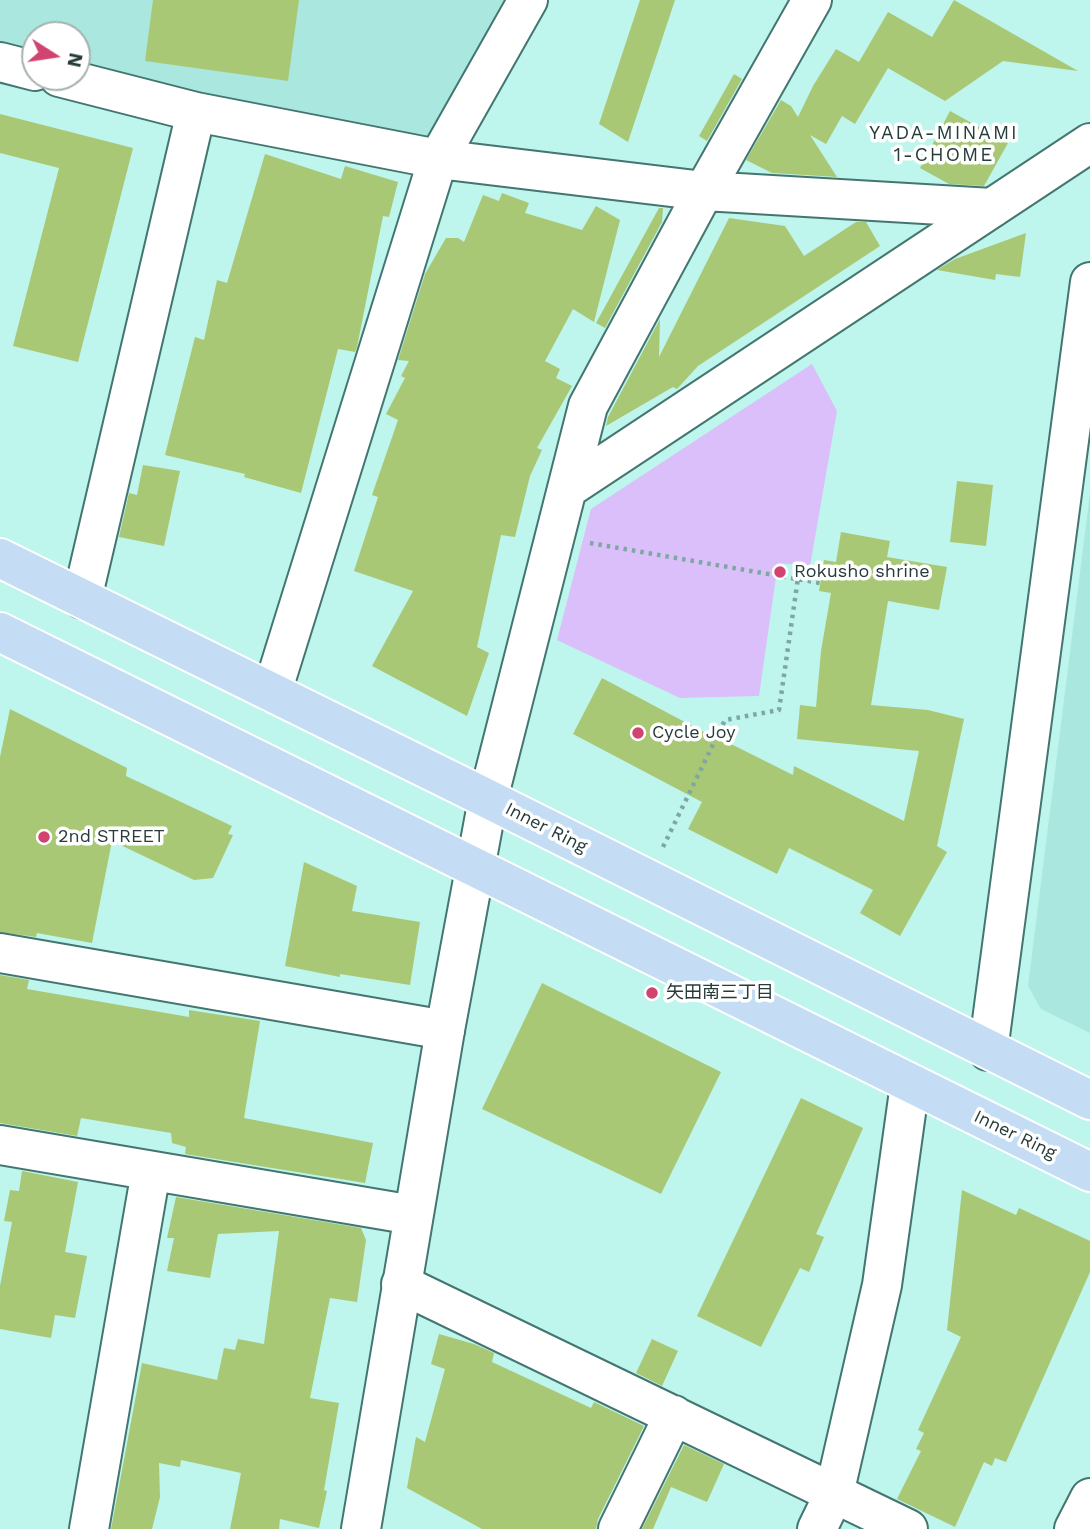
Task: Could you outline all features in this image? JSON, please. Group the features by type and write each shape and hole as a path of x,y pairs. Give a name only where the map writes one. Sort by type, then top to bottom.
{"main road":[{"name":"Inner Ring","path":"0,558 1090,1100"},
{"name":"Inner Ring","path":"0,632 1090,1172"}],"street":[{"path":"272,692 439,159 528,0"},
{"path":"361,1529 445,1030 488,799 588,406 704,191 812,0"},
{"path":"0,62 21,67"},
{"path":"91,85 196,112 439,159 704,191 992,208"},
{"path":"82,600 196,112"},
{"path":"566,489 1090,143"},
{"path":"988,1051 1090,282"},
{"path":"0,953 445,1030"},
{"path":"817,1529 834,1494 882,1285 911,1084"},
{"path":"0,1146 414,1215"},
{"path":"89,1529 151,1171"},
{"path":"401,1284 908,1529"},
{"path":"618,1529 674,1415"},
{"path":"1074,1529 1090,1498"}],"path":[{"path":"554,537 820,583"},
{"path":"648,879 724,720 779,710 798,578"}],"shaded area":[{"path":"0,0 512,0 435,135 420,143 91,66 91,21 21,21 21,49 0,43"},
{"path":"812,364 837,411 810,566 778,563 759,696 680,698 557,640 591,509"},
{"path":"1090,493 1090,1033 1041,1009 1028,986"}],"building":[{"path":"153,0 299,0 288,81 145,61"},
{"path":"640,0 675,0 628,142 599,124"},
{"path":"954,0 1078,71 1003,61 945,101 888,68 855,124 842,116 826,144 810,135 837,177 772,173 746,160 781,100 791,106 798,117 836,49 859,62 888,12 932,37"},
{"path":"734,74 742,79 707,141 699,136"},
{"path":"950,111 1008,143 984,186 949,184 920,168"},
{"path":"0,114 133,148 78,362 13,346 59,168 0,153"},
{"path":"265,154 341,179 345,166 398,182 389,217 383,216 357,347 355,352 338,349 301,493 244,477 245,474 165,455 195,337 204,340 217,280 227,283"},
{"path":"502,193 529,203 525,213 582,230 596,206 620,220 594,322 573,309 545,361 560,369 556,378 572,386 537,448 542,450 530,476 515,537 501,535 477,647 489,653 467,716 372,666 413,591 354,571 378,497 372,495 398,420 386,414 405,378 401,376 409,361 398,360 425,274 446,238 458,238 464,242 483,195 499,201"},
{"path":"659,208 663,208 662,222 605,328 596,323"},
{"path":"729,218 785,226 804,256 856,222 866,222 880,246 698,366 677,389 673,387 606,426 608,417 660,319 659,357"},
{"path":"1026,233 1020,277 996,274 995,280 937,270 955,259"},
{"path":"143,465 180,471 164,546 119,537 129,493 137,495"},
{"path":"957,481 993,485 986,546 950,542"},
{"path":"841,532 890,541 887,557 947,567 939,610 888,601 871,705 928,710 964,719 937,846 947,852 900,936 860,913 873,890 789,848 777,874 688,829 702,802 573,734 602,678 730,746 731,744 793,775 794,766 904,821 919,751 797,739 800,705 816,707 821,651 831,593 819,591 824,560 836,562"},
{"path":"10,709 127,768 126,776 232,826 228,834 233,835 213,878 194,880 112,841 92,943 37,933 36,937 0,932 0,757"},
{"path":"304,862 357,886 352,911 420,922 410,985 340,974 340,977 285,966"},
{"path":"0,975 29,980 27,989 189,1017 189,1010 260,1021 244,1118 373,1143 365,1183 185,1154 186,1147 172,1143 171,1133 81,1118 77,1136 0,1123"},
{"path":"542,983 721,1072 661,1194 482,1109"},
{"path":"801,1098 863,1128 816,1234 824,1237 809,1272 800,1268 761,1347 697,1316"},
{"path":"22,1171 78,1182 65,1252 87,1256 75,1318 55,1315 51,1338 0,1329 0,1286 12,1222 4,1221 10,1190 19,1191"},
{"path":"962,1190 1016,1215 1019,1208 1090,1241 1090,1272 1006,1462 995,1458 992,1466 984,1462 955,1527 897,1499 921,1451 916,1449 924,1433 918,1430 961,1337 947,1330"},
{"path":"176,1197 361,1228 366,1240 357,1302 330,1298 310,1398 339,1403 319,1528 280,1519 279,1529 230,1529 241,1473 181,1460 180,1467 159,1463 160,1497 152,1529 111,1529 142,1363 217,1380 224,1348 235,1350 238,1339 264,1344 279,1231 218,1234 210,1278 167,1271 174,1238 167,1238"},
{"path":"439,1334 494,1353 492,1362 591,1408 594,1402 644,1426 598,1519 596,1529 482,1529 407,1488 416,1437 425,1442 445,1369 431,1364"},
{"path":"652,1339 678,1351 662,1386 636,1373"},
{"path":"684,1445 724,1464 707,1502 671,1487 653,1529 642,1529"}],"place":[{"name":"Rokusho shrine","path":"780,572"},
{"name":"Cycle Joy","path":"638,733"},
{"name":"2nd STREET","path":"44,837"},
{"name":"矢田南三丁目","path":"652,993"}],"district":[{"name":"YADA-MINAMI 1-CHOME","path":"944,144"}]}
